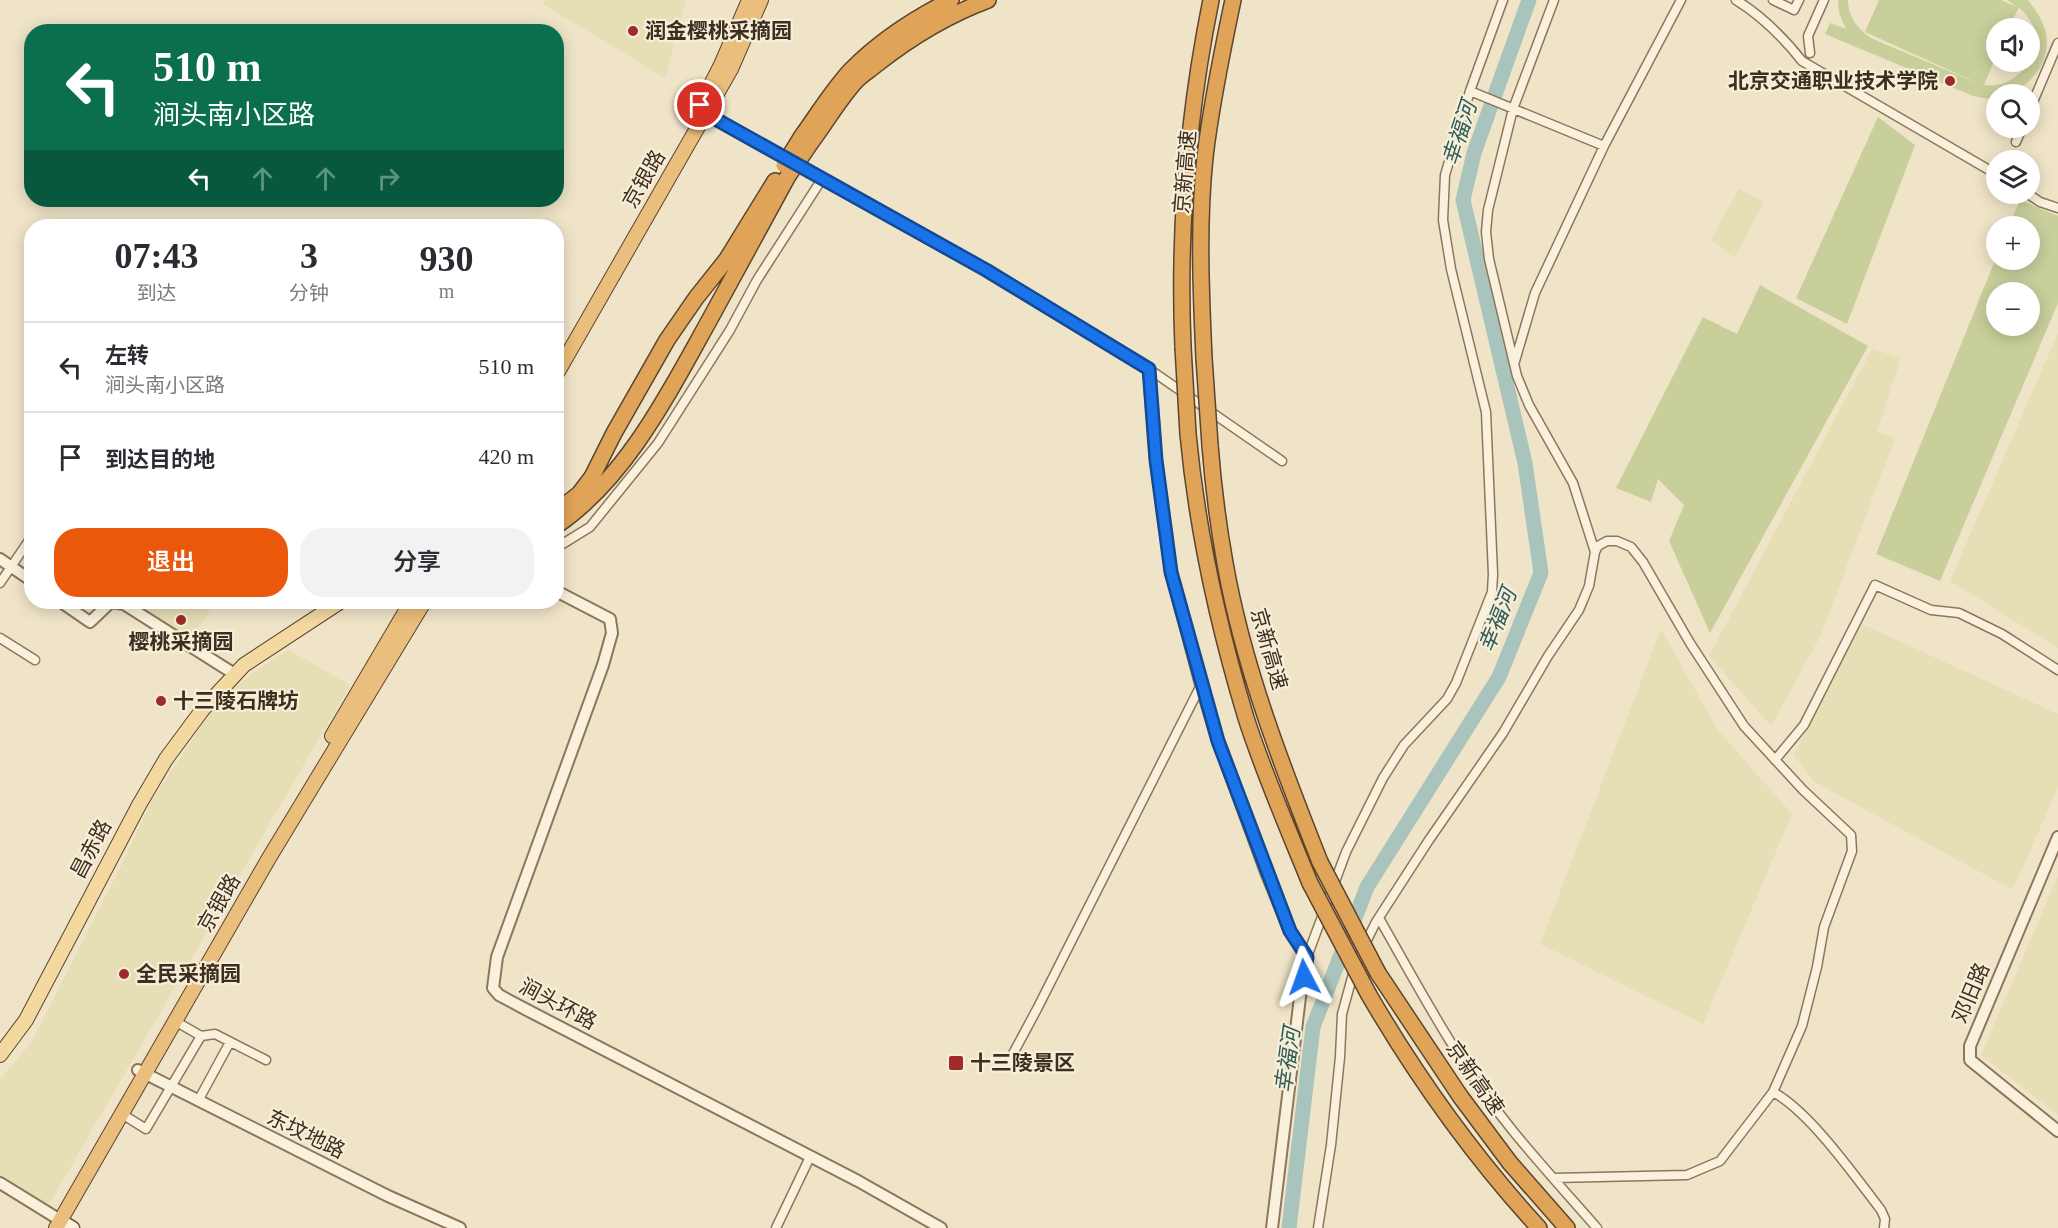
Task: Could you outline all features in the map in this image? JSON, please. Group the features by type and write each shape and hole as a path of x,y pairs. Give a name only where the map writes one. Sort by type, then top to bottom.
{"highway":[{"name":"京银路","path":"564,361 703,109 749,0"},
{"name":"京银路","path":"564,343 703,109 731,69 761,0"},
{"path":"564,506 579,494 592,477 614,433 667,340 727,259 851,70 901,28 927,11 951,0"},
{"path":"807,139 856,79 898,41 932,20 974,0"},
{"path":"807,139 856,81 905,42 973,5 988,0"},
{"name":"京新高速","path":"1211,0 1199,59 1182,226 1183,347 1192,481 1224,642 1254,740 1276,801 1310,883 1368,995 1441,1108 1497,1182 1539,1228"},
{"name":"京新高速","path":"1233,0 1220,62 1205,158 1202,226 1204,358 1210,445 1225,564 1242,638 1289,781 1320,862 1378,973 1460,1096 1510,1162 1567,1228"},
{"path":"564,520 590,499 636,444 680,374 784,173"},
{"name":"京银路","path":"45,1228 56,1221 122,1114 142,1072 175,1021 407,609"},
{"name":"京银路","path":"266,857 420,609"},
{"name":"京银路","path":"56,1221 253,880"}],"main road":[{"name":"昌赤路","path":"0,1054 26,1020 116,847 166,759 203,709 236,675 331,609"},
{"path":"56,1221 73,1228"}],"street":[{"path":"1272,1228 1307,957 1346,852 1361,820 1404,745 1448,699 1492,592 1486,412 1451,269 1443,220 1445,175 1470,91 1503,0"},
{"path":"1554,0 1513,109 1488,210 1486,232 1489,259 1515,366 1529,405 1574,483 1595,552"},
{"path":"1515,366 1535,293 1604,146 1681,0"},
{"path":"1736,0 1755,12 1802,61 1986,168"},
{"path":"1773,0 1794,10 1799,0"},
{"path":"1810,53 1808,36 1824,0"},
{"path":"2040,85 2058,43"},
{"path":"1470,91 1604,146"},
{"path":"703,109 822,179 986,270 1149,369 1281,461"},
{"path":"2016,142 2018,138"},
{"path":"564,543 590,527 658,443 822,179"},
{"path":"2040,202 2058,208"},
{"path":"1149,369 1156,460 1171,572 1201,685 1218,741 1266,872 1290,931 1307,957"},
{"path":"1318,1228 1331,1145 1342,1014 1353,974 1378,918 1503,734 1548,656 1579,610 1589,586 1598,546 1607,541 1617,541 1631,547 1643,562 1690,644 1744,726 1851,835 1853,844 1824,927 1817,967 1802,1026 1773,1092 1720,1161 1687,1175 1554,1178"},
{"path":"0,583 24,547"},
{"path":"0,559 24,576"},
{"path":"1775,760 1804,725 1875,585 1931,610 1959,613 2002,634 2058,669"},
{"name":"涧头环路","path":"564,595 610,619 612,633 603,665 496,957 494,988 499,995 526,1010 810,1157 926,1224 941,1228"},
{"path":"71,609 90,622 104,609"},
{"path":"132,609 236,675"},
{"path":"0,638 36,660"},
{"path":"1008,1063 1201,685"},
{"name":"邓旧路","path":"2058,837 1970,1046 1970,1060 2058,1131"},
{"path":"1378,918 1472,1075 1512,1130 1597,1228"},
{"path":"175,1021 201,1036 215,1034 266,1060"},
{"path":"122,1114 146,1129 201,1036"},
{"path":"198,1101 230,1042"},
{"name":"东坟地路","path":"142,1072 388,1196 460,1228"},
{"path":"1773,1092 1785,1098 1835,1152 1881,1210 1885,1219 1884,1228"},
{"path":"776,1228 810,1157"},
{"path":"0,1183 56,1221"}],"shaded area":[{"name":"润金樱桃采摘园","path":"545,0 686,0 665,78 543,4"},
{"path":"1739,189 1764,202 1734,258 1711,239"},
{"path":"2058,333 2058,648 1950,581"},
{"path":"1872,349 1901,358 1877,432 1895,438 1821,635 1771,726 1709,656"},
{"name":"樱桃采摘园","path":"142,609 210,609 191,639"},
{"path":"1862,624 2058,714 2058,787 2013,890 1813,781 1794,755"},
{"path":"1661,629 1717,729 1792,814 1703,1024 1540,944"},
{"name":"全民采摘园","path":"289,650 350,685 52,1199 48,1203 41,1201 0,1174 0,1079 31,1043 152,800 216,704 235,686"},
{"path":"2058,876 2058,1115 1981,1055"}],"green space":[{"path":"1838,0 1848,0 1855,23 1863,32 1873,39 1982,85 1865,32 1879,0 2001,0 2017,7 2007,0 2028,0 2040,18 2028,18 2019,7 2014,18 1986,18 1986,72 1989,72 1984,85 1986,85 1986,98 1973,96 1825,34 1830,23 1846,29 1839,13"},
{"path":"2040,18 2047,41 2040,67"},
{"path":"2021,72 2037,72 2028,82 1999,84"},
{"path":"1878,117 1915,145 1847,324 1796,298"},
{"path":"2018,204 2030,204 2058,216 2058,303 1940,581 1876,554 1986,283 1986,336 2040,336 2040,282 1986,282 1991,270 2040,270 2040,216 2013,216"},
{"path":"1760,285 1868,346 1710,633 1669,541 1684,505 1658,479 1651,502 1616,488 1703,317 1737,334"}],"waterway":[{"name":"幸福河","path":"1289,1228 1313,1027 1367,887 1499,677 1541,573 1525,463 1463,200 1474,153 1529,0"}],"place":[{"name":"润金樱桃采摘园","path":"633,31"},
{"name":"北京交通职业技术学院","path":"1950,81"},
{"name":"樱桃采摘园","path":"181,620"},
{"name":"十三陵石牌坊","path":"161,701"},
{"name":"全民采摘园","path":"124,974"},
{"name":"十三陵景区","path":"956,1063"}],"route":[{"path":"700,105 709,116 986,270 1149,369 1156,460 1171,572 1218,741 1290,931 1307,957 1304,977"}]}
